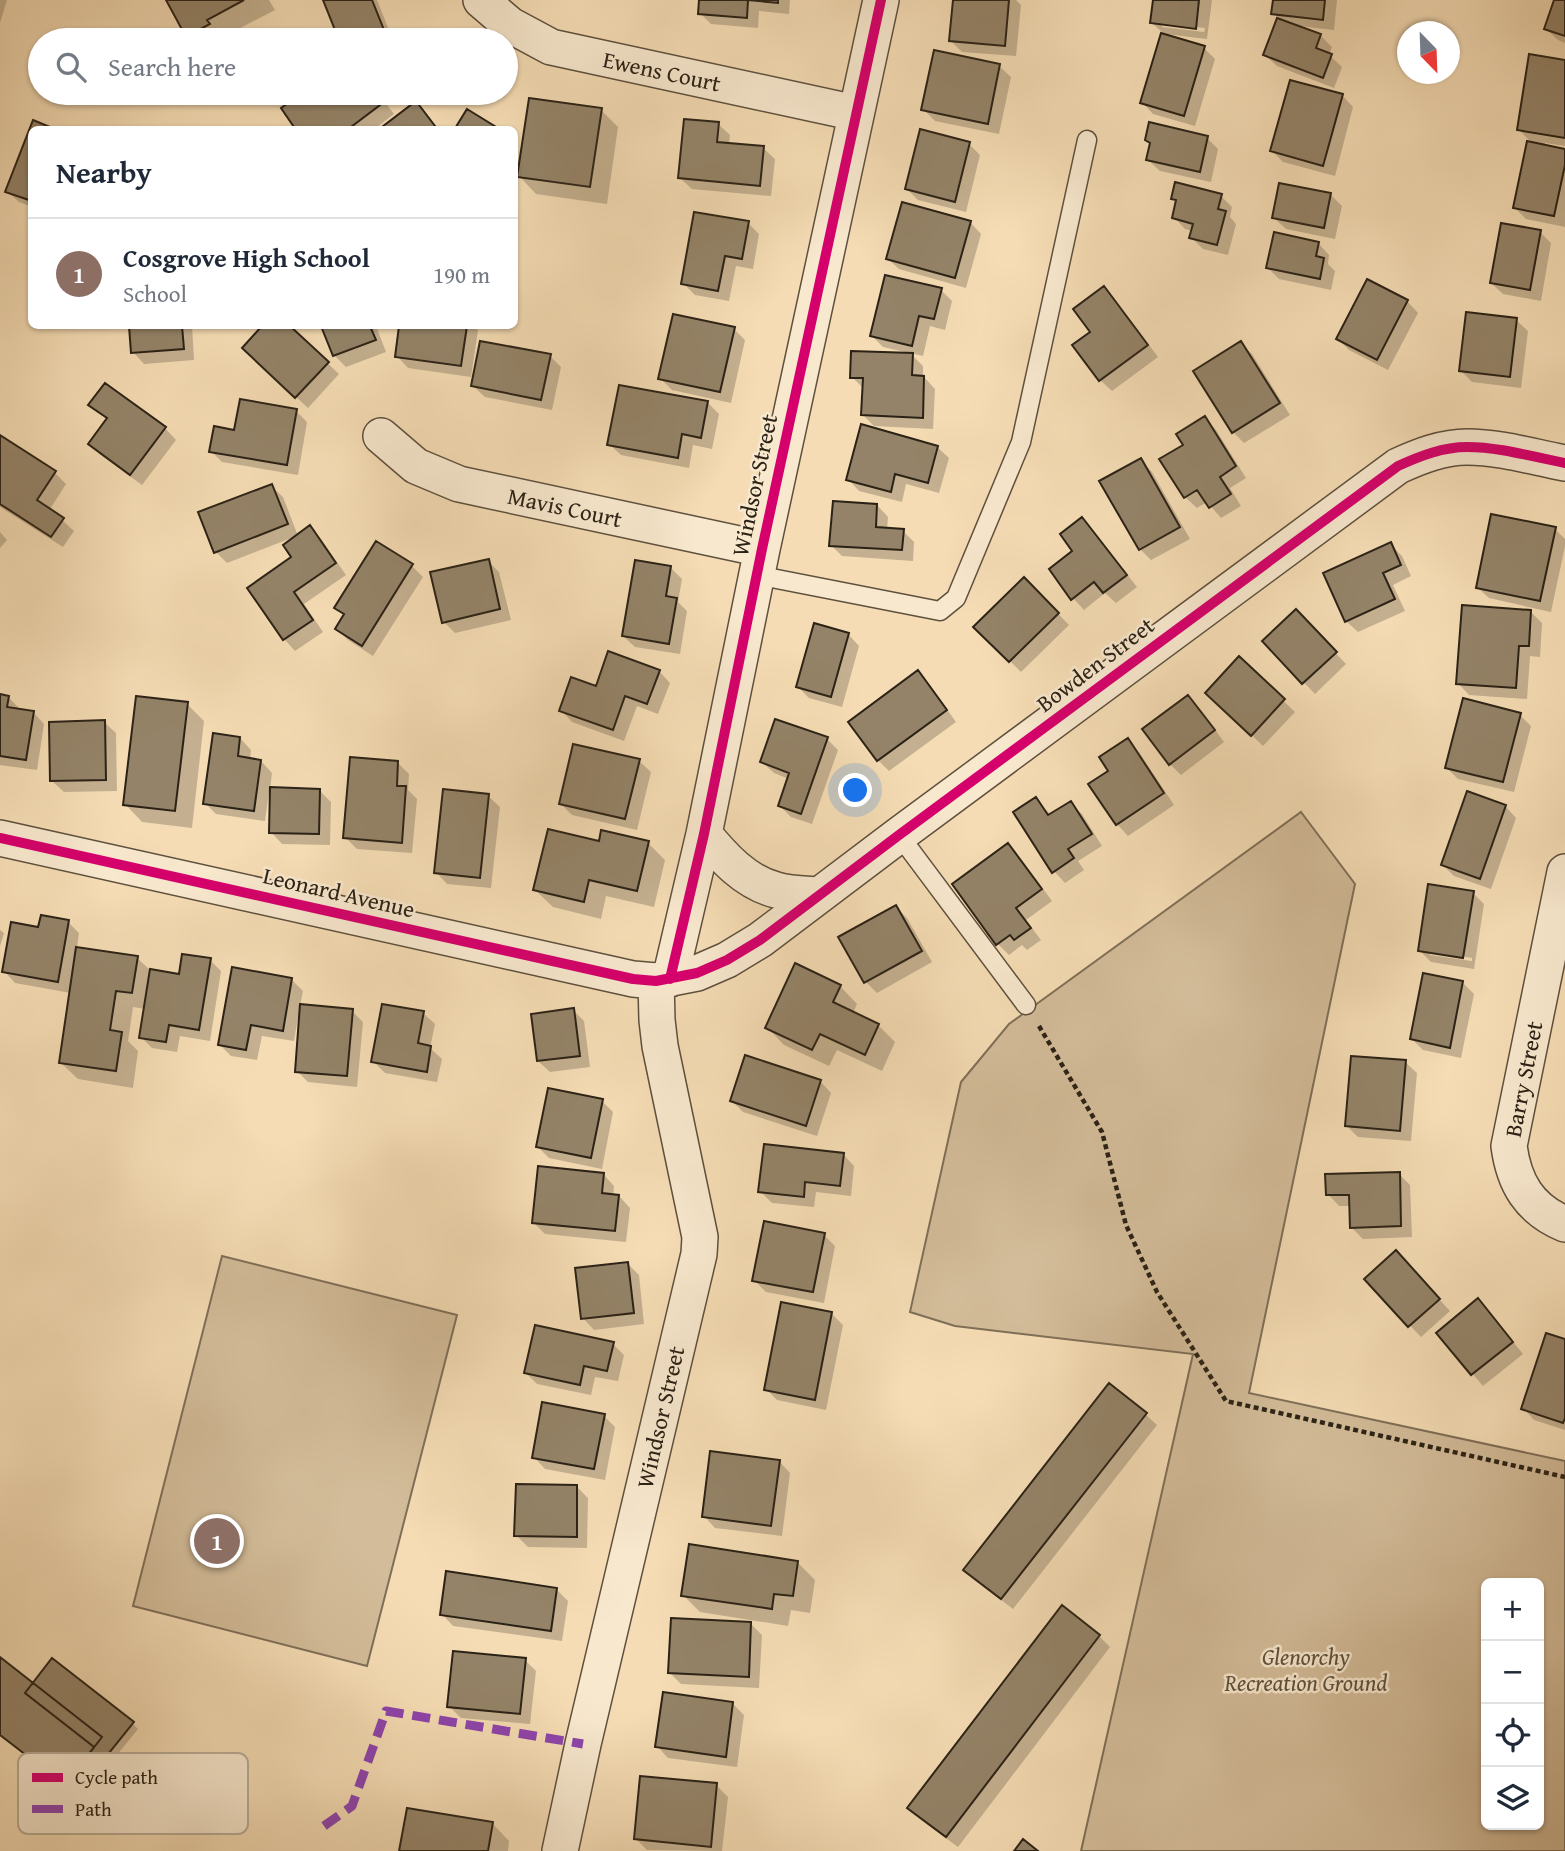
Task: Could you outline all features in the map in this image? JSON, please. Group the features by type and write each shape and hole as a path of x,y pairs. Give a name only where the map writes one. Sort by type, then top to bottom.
{"street":[{"name":"Ewens Court","path":"481,0 516,28"},
{"name":"Windsor Street","path":"560,1851 699,1254 700,1237 660,1046 657,1020 663,980 704,834 759,562 881,0"},
{"name":"Ewens Court","path":"518,29 551,47 856,113"},
{"name":"Mavis Court","path":"381,436 416,466 459,484 759,562"},
{"name":"Bowden Street","path":"663,980 697,973 727,960 760,940 1398,466 1420,456 1465,447 1490,448 1565,463"},
{"path":"704,834 723,857 745,876 775,890 819,895"},
{"name":"Leonard Avenue","path":"0,838 633,979 663,980"},
{"name":"Barry Street","path":"1565,872 1509,1146 1512,1165 1524,1191 1541,1212 1565,1224"}],"lane":[{"path":"759,562 940,611 956,598 1021,442 1087,139"},
{"path":"899,835 1026,1004"}],"path":[{"path":"1026,1004 1102,1132 1126,1225 1157,1292 1226,1401 1565,1477"}],"green space":[{"name":"Glenorchy Recreation Ground","path":"1301,812 1355,884 1249,1393 1565,1461 1565,1851 1081,1851 1193,1354 955,1326 910,1312 961,1082 1009,1024"},
{"path":"222,1256 457,1315 367,1666 133,1606"}],"building":[{"path":"166,0 244,0 207,20 210,24 203,28 181,28"},
{"path":"323,0 372,0 383,28 334,28"},
{"path":"699,0 748,0 747,18 698,14"},
{"path":"748,0 778,0 778,3"},
{"path":"953,0 1009,0 1005,46 949,41"},
{"path":"1153,0 1199,0 1196,29 1150,23"},
{"path":"1273,0 1325,0 1323,20 1271,14"},
{"path":"1554,0 1565,0 1565,36 1544,29"},
{"path":"1277,18 1321,34 1316,48 1332,54 1323,78 1263,55"},
{"path":"1161,33 1205,46 1184,116 1140,103"},
{"path":"934,50 1000,64 988,124 921,110"},
{"path":"1529,54 1565,60 1565,138 1517,130"},
{"path":"1290,80 1343,94 1323,166 1270,151"},
{"path":"529,98 602,108 590,187 518,177"},
{"path":"285,105 380,105 352,126 293,126 281,108"},
{"path":"411,105 419,105 435,126 383,126"},
{"path":"467,109 495,126 456,126"},
{"path":"684,119 719,122 717,142 764,146 760,186 678,178"},
{"path":"33,120 47,126 31,126"},
{"path":"1149,122 1208,136 1200,172 1146,160 1150,143 1145,140"},
{"path":"920,129 970,142 955,202 905,189"},
{"path":"28,133 28,200 5,192"},
{"path":"1527,141 1565,149 1565,165 1554,216 1513,208"},
{"path":"1175,182 1222,194 1218,209 1226,211 1217,245 1189,238 1193,224 1172,218 1176,200 1171,199"},
{"path":"1279,183 1331,193 1324,228 1272,218"},
{"path":"902,202 971,221 955,278 886,259"},
{"path":"694,212 749,221 742,259 725,256 718,291 681,284"},
{"path":"1501,223 1541,230 1530,290 1490,283"},
{"path":"1274,232 1319,242 1316,256 1324,258 1320,279 1266,268"},
{"path":"885,275 942,288 934,319 919,316 912,346 870,336"},
{"path":"1367,279 1408,300 1377,360 1336,339"},
{"path":"1104,286 1148,345 1099,381 1072,345 1090,332 1073,309"},
{"path":"1466,312 1517,318 1510,377 1459,371"},
{"path":"673,314 735,327 720,392 658,379"},
{"path":"129,329 182,329 184,349 131,353"},
{"path":"259,329 293,329 329,362 295,398 242,348"},
{"path":"322,329 371,329 376,340 333,356"},
{"path":"399,329 467,329 461,366 395,357"},
{"path":"480,341 551,354 541,400 471,386"},
{"path":"1241,341 1280,403 1232,433 1193,371"},
{"path":"851,351 913,353 912,375 924,376 923,418 861,415 863,378 850,378"},
{"path":"105,383 166,427 130,475 88,444 107,418 88,405"},
{"path":"619,385 708,401 701,438 682,434 678,458 607,445"},
{"path":"240,399 297,409 287,465 209,452 214,426 234,430"},
{"path":"1205,416 1236,466 1220,477 1231,494 1209,508 1197,490 1184,498 1159,459 1183,445 1176,434"},
{"path":"861,424 938,446 928,483 895,474 891,492 846,480"},
{"path":"0,435 56,471 37,500 64,518 51,537 0,504"},
{"path":"1141,458 1180,527 1139,550 1099,481"},
{"path":"272,484 288,524 214,553 198,512"},
{"path":"833,501 877,504 876,527 904,529 902,550 829,546"},
{"path":"1491,514 1556,527 1540,601 1476,588"},
{"path":"1082,517 1127,575 1103,593 1094,582 1071,600 1049,569 1072,551 1060,534"},
{"path":"310,525 336,563 294,592 313,620 283,640 247,588 291,557 283,545"},
{"path":"376,541 413,564 362,646 335,629 344,614 334,608"},
{"path":"1391,542 1401,565 1383,573 1395,599 1345,622 1323,573"},
{"path":"489,559 500,609 442,623 430,572"},
{"path":"635,560 671,566 666,596 677,598 669,644 622,636"},
{"path":"1024,577 1059,613 1009,662 973,627"},
{"path":"1462,605 1531,610 1529,646 1519,646 1516,688 1456,684"},
{"path":"1296,609 1337,652 1302,684 1262,641"},
{"path":"814,623 849,633 831,697 796,687"},
{"path":"608,651 660,670 647,704 625,696 613,730 559,711 571,677 596,686"},
{"path":"1239,656 1285,699 1251,736 1205,693"},
{"path":"918,670 947,710 877,761 848,722"},
{"path":"0,694 9,696 7,707 34,711 26,760 0,756"},
{"path":"1188,695 1215,730 1169,765 1142,729"},
{"path":"136,696 188,702 175,811 123,805"},
{"path":"1463,698 1521,713 1503,782 1445,768"},
{"path":"775,719 828,737 801,814 778,806 789,773 760,762"},
{"path":"105,720 106,780 50,781 49,722"},
{"path":"213,733 240,737 238,756 261,760 254,811 203,804"},
{"path":"1128,738 1164,793 1116,825 1088,784 1108,771 1099,757"},
{"path":"573,744 640,759 625,819 559,804"},
{"path":"350,757 398,761 397,786 406,786 402,843 343,838"},
{"path":"270,787 320,789 319,834 269,833"},
{"path":"443,789 489,794 480,878 434,873"},
{"path":"1467,791 1506,805 1480,879 1441,865"},
{"path":"1036,797 1048,815 1071,801 1092,834 1068,849 1074,858 1052,873 1013,812"},
{"path":"548,829 599,841 601,830 649,841 637,891 589,880 584,902 533,890"},
{"path":"1008,843 1042,889 1016,908 1031,928 1014,940 1010,935 996,945 952,884"},
{"path":"1428,884 1474,891 1463,958 1418,951"},
{"path":"896,905 922,951 864,983 838,937"},
{"path":"41,915 69,920 58,982 2,972 11,922 38,927"},
{"path":"76,947 138,956 132,993 116,991 110,1030 122,1032 116,1071 59,1063"},
{"path":"182,954 211,958 199,1030 169,1025 166,1042 139,1038 150,969 179,974"},
{"path":"795,963 841,985 833,1002 879,1024 865,1055 820,1034 812,1050 765,1028"},
{"path":"232,967 292,978 283,1031 251,1025 246,1050 218,1045"},
{"path":"1423,973 1463,981 1450,1048 1410,1039"},
{"path":"300,1004 353,1009 347,1076 295,1072"},
{"path":"382,1004 424,1011 418,1043 431,1046 427,1072 371,1062"},
{"path":"574,1008 580,1056 537,1061 531,1014"},
{"path":"745,1055 821,1080 806,1126 730,1101"},
{"path":"1351,1056 1406,1060 1400,1131 1345,1126"},
{"path":"548,1088 603,1099 591,1158 536,1147"},
{"path":"764,1144 844,1153 840,1186 805,1182 804,1197 758,1192"},
{"path":"538,1166 604,1173 602,1193 619,1195 615,1231 532,1223"},
{"path":"1400,1172 1401,1226 1350,1228 1349,1195 1326,1195 1325,1174"},
{"path":"764,1221 825,1233 813,1292 752,1281"},
{"path":"1396,1250 1440,1299 1408,1327 1364,1279"},
{"path":"628,1262 634,1313 581,1319 575,1268"},
{"path":"1478,1298 1513,1342 1471,1375 1436,1333"},
{"path":"781,1302 832,1312 815,1400 764,1390"},
{"path":"535,1325 614,1342 607,1371 584,1366 580,1385 524,1373"},
{"path":"1546,1333 1565,1339 1563,1423 1521,1409"},
{"path":"1109,1383 1147,1413 1001,1599 963,1570"},
{"path":"542,1402 605,1414 594,1469 532,1458"},
{"path":"710,1451 780,1460 771,1526 702,1517"},
{"path":"516,1484 577,1485 577,1537 514,1536"},
{"path":"689,1544 798,1561 793,1596 774,1594 772,1609 681,1596"},
{"path":"446,1571 557,1588 551,1631 440,1615"},
{"path":"1062,1605 1100,1635 946,1837 907,1808"},
{"path":"671,1618 751,1622 749,1677 668,1673"},
{"path":"453,1651 526,1658 520,1714 447,1707"},
{"path":"0,1657 102,1737 90,1753 23,1753 0,1735"},
{"path":"52,1658 134,1722 109,1753 89,1753 94,1747 25,1693"},
{"path":"663,1692 733,1702 726,1757 655,1747"},
{"path":"640,1776 717,1783 711,1847 634,1839"},
{"path":"407,1808 493,1822 488,1851 399,1851"},
{"path":"1023,1839 1038,1851 1014,1851"}],"marked path":[{"path":"324,1826 352,1806 386,1711 583,1744"}],"cycle path":[{"path":"670,979 704,834 762,549 881,0"},
{"path":"0,838 633,979 656,981 697,973 727,960 760,940 1398,466 1432,453 1467,447 1504,450 1565,463"}],"place":[{"name":"Cosgrove High School","path":"217,1541"}]}
